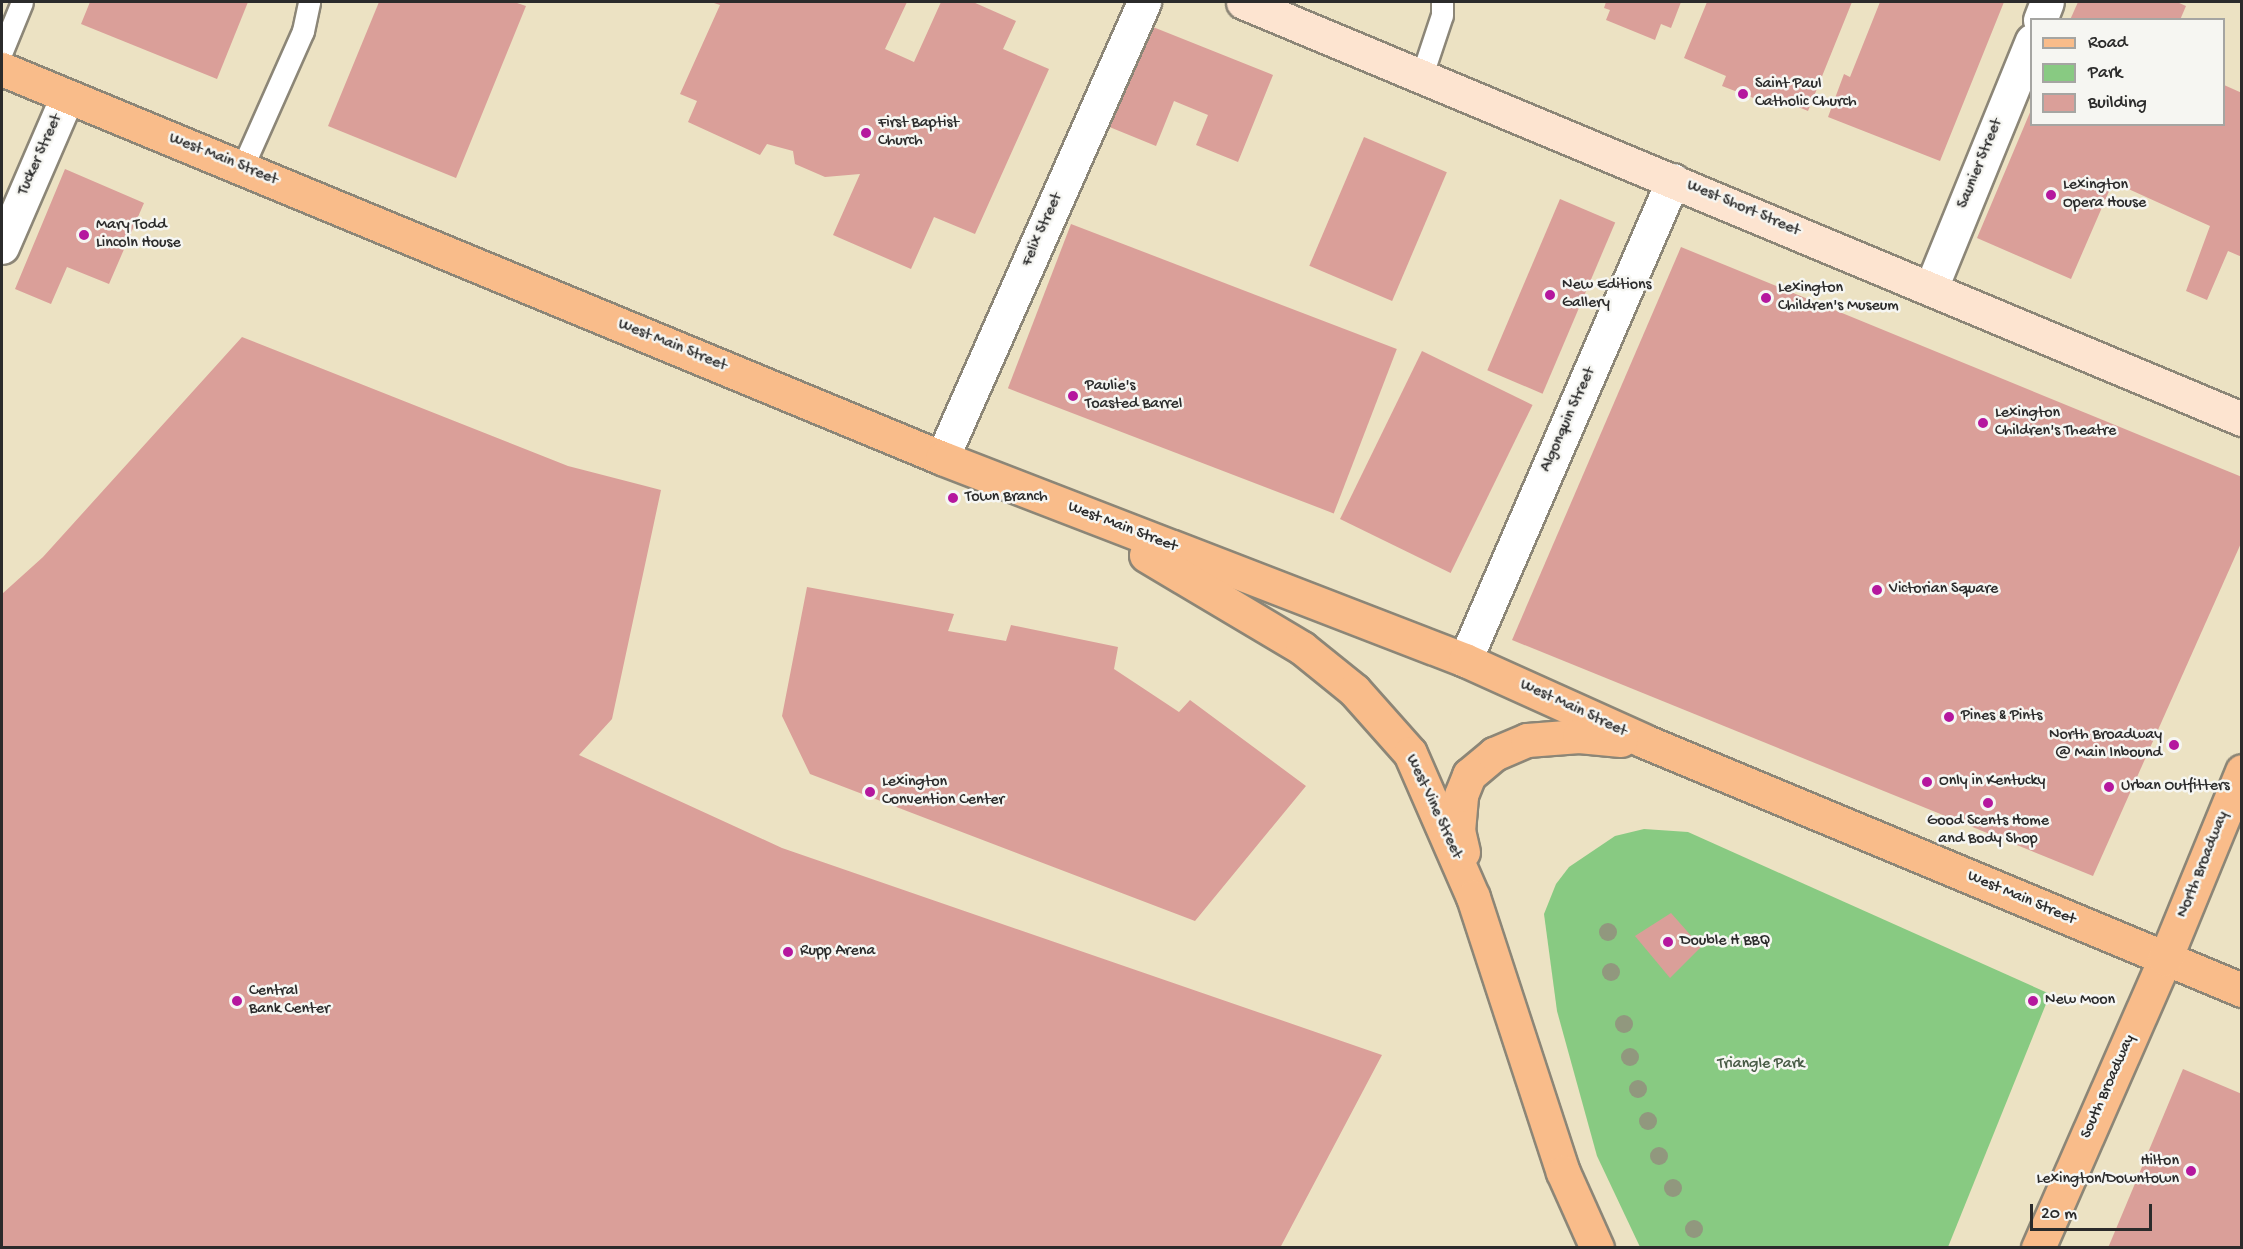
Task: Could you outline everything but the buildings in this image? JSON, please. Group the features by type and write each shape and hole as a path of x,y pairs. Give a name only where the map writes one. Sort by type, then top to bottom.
{"main road":[{"name":"West Short Street","path":"1243,2 1674,180 2241,419"},
{"name":"West Main Street","path":"2,69 942,458 1465,660 1644,741 2241,990"},
{"name":"West Vine Street","path":"1045,498 1238,606 1302,648 1354,690 1410,753 1473,897 1563,1172 1597,1248"},
{"path":"1473,897 1458,831 1461,795 1469,775 1494,754 1527,740 1578,736 1644,741"},
{"name":"North Broadway","path":"2165,959 2241,771"},
{"name":"South Broadway","path":"2038,1248 2165,959"}],"street":[{"name":"Felix Street","path":"942,458 1144,2"},
{"path":"2041,18 2048,2"},
{"name":"Saunier Street","path":"1931,288 2030,43"},
{"name":"Tucker Street","path":"2,247 67,97"},
{"name":"Algonquin Street","path":"1465,660 1674,180"}],"lane":[{"path":"2,51 22,2"},
{"path":"242,168 303,31 309,2"},
{"path":"1422,75 1442,15 1442,2"}],"green space":[{"name":"Triangle Park","path":"1644,829 1688,832 2050,994 1948,1247 1640,1247 1597,1156 1557,1011 1544,914 1556,884 1569,867 1615,836"}],"place":[{"name":"Saint Paul Catholic Church","path":"1743,94"},
{"name":"First Baptist Church","path":"866,133"},
{"name":"Lexington Opera House","path":"2051,195"},
{"name":"Mary Todd Lincoln House","path":"84,235"},
{"name":"New Editions Gallery","path":"1550,295"},
{"name":"Lexington Children's Museum","path":"1766,298"},
{"name":"Paulie's Toasted Barrel","path":"1073,396"},
{"name":"Lexington Children's Theatre","path":"1983,423"},
{"name":"Town Branch","path":"953,498"},
{"name":"Victorian Square","path":"1877,590"},
{"name":"Pines & Pints","path":"1949,717"},
{"name":"North Broadway @ Main Inbound","path":"2174,745"},
{"name":"Only in Kentucky","path":"1927,782"},
{"name":"Urban Outfitters","path":"2109,787"},
{"name":"Lexington Convention Center","path":"870,792"},
{"name":"Good Scents Home and Body Shop","path":"1988,803"},
{"name":"Double H BBQ","path":"1668,942"},
{"name":"Rupp Arena","path":"788,952"},
{"name":"Central Bank Center","path":"237,1001"},
{"name":"New Moon","path":"2033,1001"},
{"name":"Hilton Lexington/Downtown","path":"2191,1171"}]}
